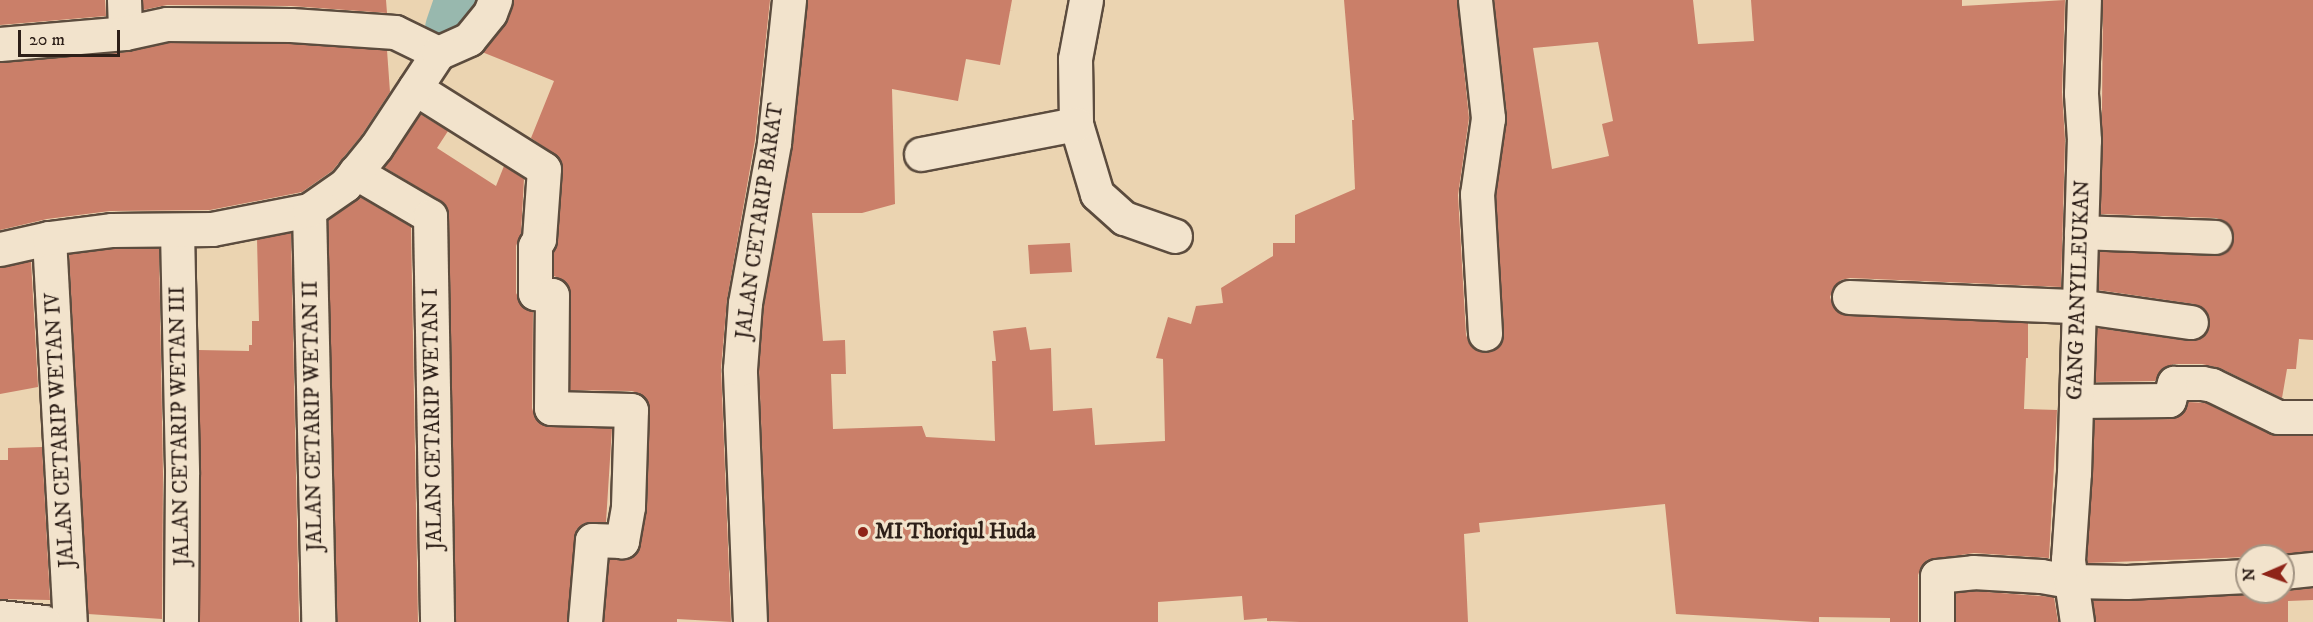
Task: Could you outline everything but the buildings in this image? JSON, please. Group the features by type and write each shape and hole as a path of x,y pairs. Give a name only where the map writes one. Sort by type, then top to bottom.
{"street":[{"path":"124,0 125,33"},
{"path":"0,249 49,238 112,230 212,229 309,210 345,185 376,147 438,53 469,39 490,13 495,0"},
{"name":"JALAN CETARIP BARAT","path":"750,622 740,369 745,303 774,143 789,0"},
{"path":"1086,0 1075,59 1076,124 1097,194 1124,218 1175,236"},
{"path":"1475,0 1488,118 1478,195 1485,334"},
{"name":"GANG PANYILEUKAN","path":"2077,622 2068,560 2081,232 2084,0"},
{"path":"0,44 125,33 167,24 302,25 395,32 438,53"},
{"path":"415,88 544,169 539,239 535,246 535,293 552,295 551,408 631,410 628,507 622,541 592,540 585,622"},
{"path":"921,154 1076,124"},
{"name":"JALAN CETARIP WETAN I","path":"355,172 430,216 437,622"},
{"name":"JALAN CETARIP WETAN II","path":"309,210 318,622"},
{"name":"JALAN CETARIP WETAN III","path":"177,230 183,484 181,622"},
{"path":"2081,232 2215,237"},
{"name":"JALAN CETARIP WETAN IV","path":"49,238 70,622"},
{"path":"1849,297 2078,306 2191,322"},
{"path":"2076,401 2169,400 2174,383 2202,383 2212,385 2278,417 2313,417"},
{"path":"2295,571 2313,569"},
{"path":"1937,622 1937,576 1973,572 2041,576 2070,581 2170,581 2235,577"},
{"path":"0,617 44,622"}],"waterway":[{"path":"456,29 466,0"}],"place":[{"name":"MI Thoriqul Huda","path":"863,532"}]}
